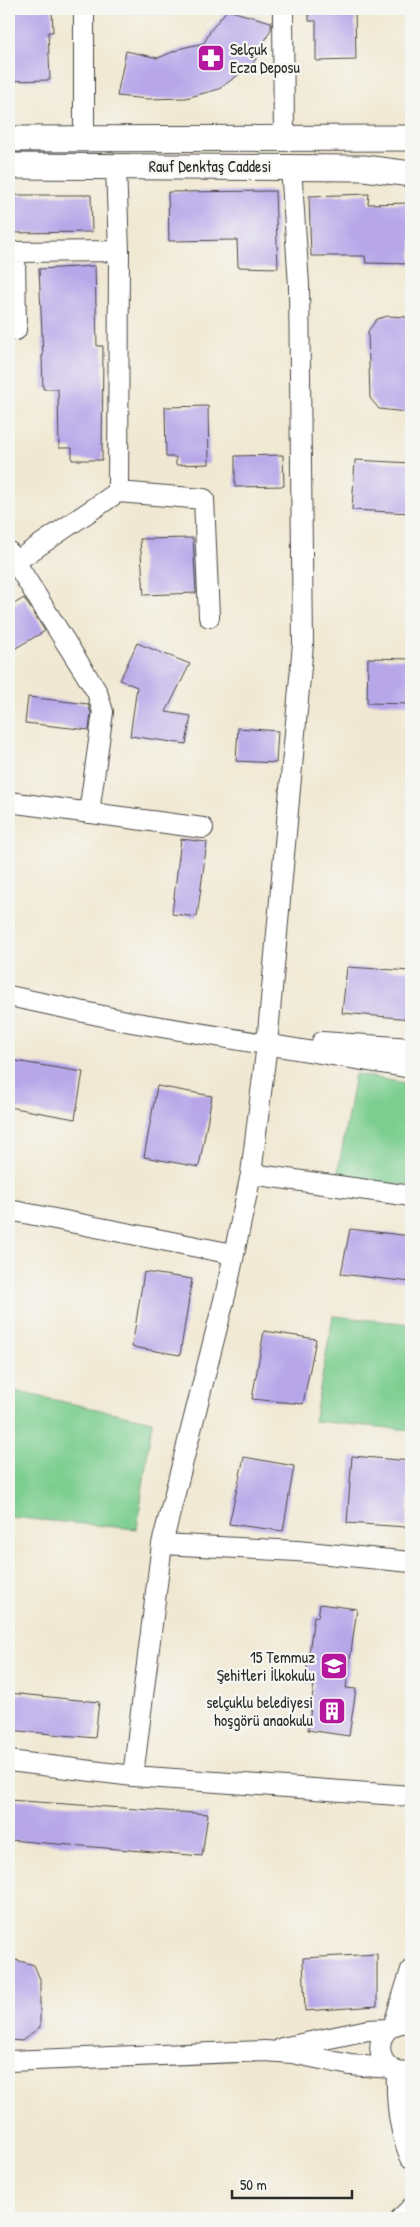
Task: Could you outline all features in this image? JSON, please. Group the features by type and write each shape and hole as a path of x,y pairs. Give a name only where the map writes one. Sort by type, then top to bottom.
{"main road":[{"name":"Rauf Denktaş Caddesi","path":"9,139 411,138"},
{"name":"Rauf Denktaş Caddesi","path":"9,166 364,168 410,175"}],"street":[{"path":"84,9 84,138"},
{"path":"283,9 284,138"},
{"path":"116,166 119,252 118,492"},
{"path":"133,1776 162,1544 226,1292 251,1174 267,1044 302,644 299,285 291,167"},
{"path":"16,330 12,252 119,252"},
{"path":"89,813 103,712 97,692 11,560 118,492 204,499 209,617"},
{"path":"9,802 202,828"},
{"path":"9,996 131,1022 411,1068"},
{"path":"267,1044 319,1042 411,1048"},
{"path":"251,1174 411,1196"},
{"path":"9,1210 233,1254"},
{"path":"162,1544 297,1551 411,1562"},
{"path":"9,1761 133,1776 411,1796"},
{"path":"400,2071 384,2061 380,2054 380,2045 398,2025 411,1970"},
{"path":"265,2051 398,2025"},
{"path":"9,2061 265,2051 292,2053 350,2065 400,2071"},
{"path":"400,2071 398,2104 402,2128 411,2158"},
{"path":"401,2218 411,2208"}],"green space":[{"path":"355,1074 411,1084 411,1186 337,1178"},
{"path":"333,1316 411,1324 411,1430 314,1421"},
{"path":"9,1390 152,1421 137,1529 9,1517"}],"building":[{"path":"9,9 52,9 53,32 48,32 50,80 9,81"},
{"path":"309,9 355,9 356,60 316,61 316,21 309,21"},
{"path":"227,10 271,22 271,29 253,64 219,89 186,98 148,99 117,96 126,51 158,58 182,48 204,43 211,30"},
{"path":"275,191 278,268 238,267 237,240 169,241 168,192"},
{"path":"369,194 368,204 411,203 411,264 366,263 365,256 311,256 309,196"},
{"path":"9,195 91,195 92,232 9,233"},
{"path":"95,266 97,346 103,346 102,460 72,460 72,448 59,448 58,389 43,389 39,269"},
{"path":"388,316 406,317 411,321 411,408 406,412 379,409 370,398 368,331 377,319"},
{"path":"208,406 209,464 176,465 176,457 166,457 165,407"},
{"path":"283,455 284,486 235,487 235,456"},
{"path":"355,460 411,463 411,513 352,510"},
{"path":"193,538 196,593 144,595 140,539"},
{"path":"24,598 45,631 9,652 9,607"},
{"path":"137,643 190,664 166,712 191,716 186,744 130,736 137,687 120,680"},
{"path":"368,658 411,659 411,704 367,703"},
{"path":"28,697 88,704 91,713 89,730 25,723"},
{"path":"238,728 278,731 276,763 236,761"},
{"path":"181,839 207,842 197,917 172,914"},
{"path":"347,967 411,971 411,1019 342,1013"},
{"path":"9,1060 83,1072 75,1119 9,1107"},
{"path":"157,1086 212,1096 199,1167 144,1157"},
{"path":"350,1229 411,1236 411,1282 341,1274"},
{"path":"144,1272 192,1279 180,1355 132,1347"},
{"path":"264,1331 316,1339 303,1404 252,1399"},
{"path":"352,1456 411,1461 406,1527 347,1523"},
{"path":"244,1457 294,1466 283,1531 229,1524"},
{"path":"320,1604 357,1609 346,1688 356,1689 349,1736 308,1730 314,1684 305,1682 314,1616 318,1617"},
{"path":"9,1693 99,1702 95,1738 9,1730"},
{"path":"9,1800 208,1814 202,1856 9,1840"},
{"path":"377,1954 377,2006 305,2011 303,1958"},
{"path":"16,1960 34,1965 40,1979 40,2027 22,2041 9,2040 9,1964"}],"place":[{"name":"Selçuk Ecza Deposu","path":"211,58"},
{"name":"15 Temmuz Şehitleri İlkokulu","path":"334,1666"},
{"name":"selçuklu belediyesi hoşgörü anaokulu","path":"332,1711"}]}
